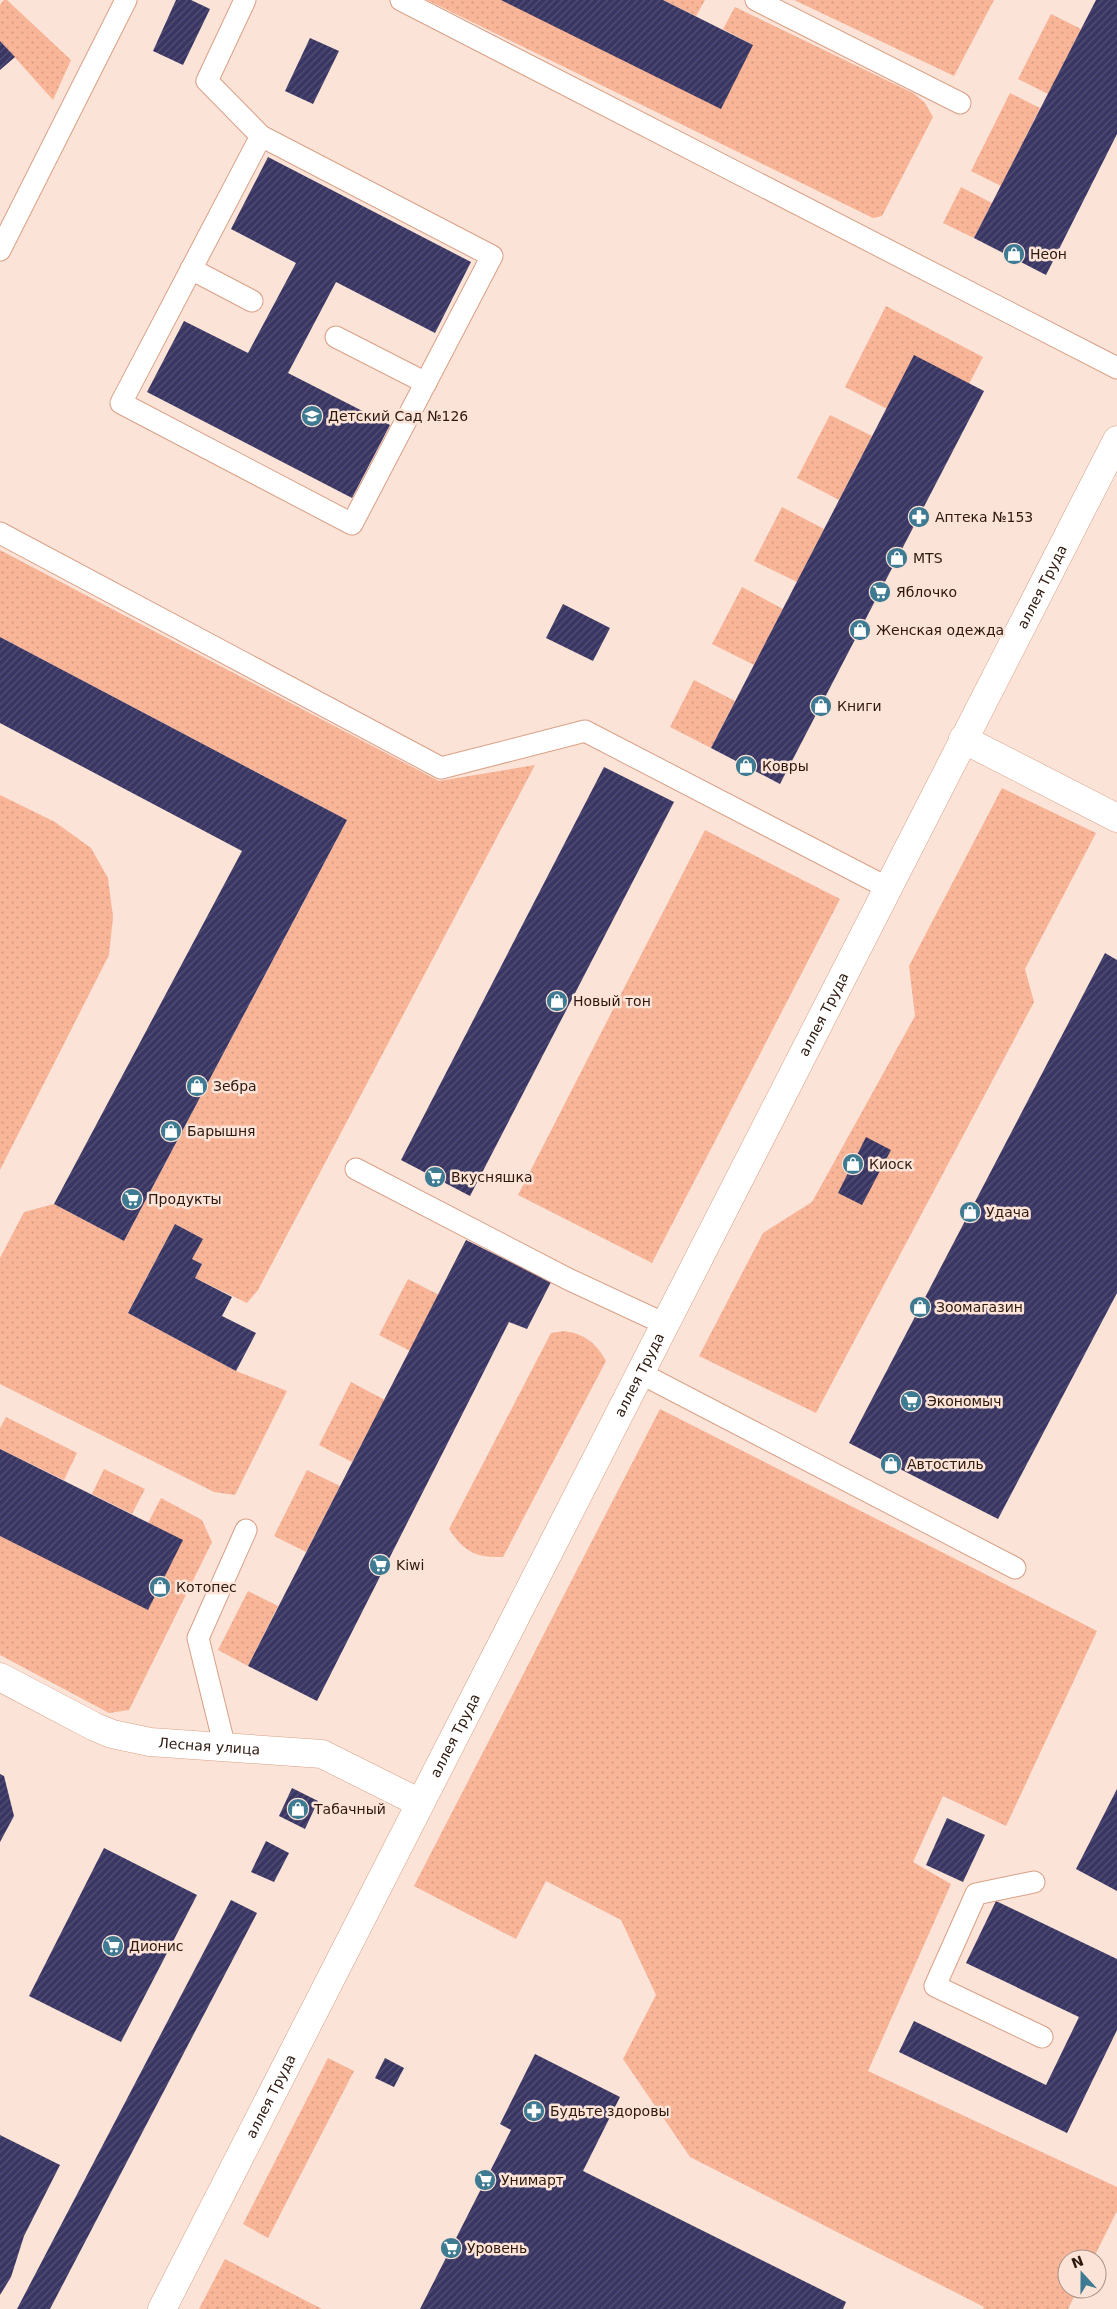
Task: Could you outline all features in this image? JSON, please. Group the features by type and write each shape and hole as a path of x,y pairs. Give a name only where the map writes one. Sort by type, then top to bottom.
{"street":[{"name":"аллея Труда","path":"162,2309 1117,440"},
{"path":"964,739 1117,818"},
{"name":"Лесная улица","path":"0,1678 112,1734 150,1742 225,1748 262,1748 322,1754 420,1803"}],"lane":[{"path":"0,250 126,0"},
{"path":"245,0 207,81 261,136 492,256 352,524 120,403 261,136"},
{"path":"401,0 1117,368"},
{"path":"756,0 960,103"},
{"path":"191,269 252,301"},
{"path":"336,337 426,384"},
{"path":"0,533 441,768 585,730 888,888"},
{"path":"356,1169 568,1279 665,1324"},
{"path":"640,1373 1015,1568"},
{"path":"225,1748 198,1638 246,1530"},
{"path":"1034,1882 976,1894 935,1986 1042,2037"}],"shaded area":[{"path":"4,0 7,0 71,60 53,100 0,41 0,5"},
{"path":"427,0 501,0 753,45 723,29 735,7 913,93 925,103 933,117 882,216 873,218"},
{"path":"663,0 705,0 696,16"},
{"path":"794,0 994,0 954,76"},
{"path":"1051,14 1081,29 1048,94 1018,79"},
{"path":"1010,93 1040,108 1001,186 971,171"},
{"path":"961,187 992,203 974,238 943,223"},
{"path":"886,306 983,357 969,384 887,409 845,387"},
{"path":"830,415 872,436 839,500 797,478"},
{"path":"782,507 824,529 797,582 754,561"},
{"path":"0,550 439,781 535,765 258,1290 247,1303 195,1278 202,1264 192,1259 202,1239 175,1224 128,1313 236,1371 287,1391 235,1495 214,1492 0,1384 0,1258 24,1212 54,1204 124,1241 347,820 0,637"},
{"path":"742,587 783,609 754,665 712,644"},
{"path":"694,680 735,701 711,748 670,727"},
{"path":"1002,788 1096,833 1025,969 1034,1002 816,1413 699,1356 763,1233 812,1202 915,1016 909,966"},
{"path":"0,795 55,822 91,848 108,878 113,917 109,955 0,1170"},
{"path":"705,830 840,899 652,1263 518,1195"},
{"path":"408,1279 439,1295 410,1351 379,1335"},
{"path":"564,1331 578,1334 589,1340 606,1361 503,1557 478,1555 460,1543 449,1529 551,1333"},
{"path":"351,1382 385,1400 352,1462 319,1445"},
{"path":"660,1409 1097,1631 1006,1826 943,1796 913,1862 951,1884 868,2071 1117,2187 1117,2211 1098,2249 1057,2249 1057,2299 1073,2299 1068,2309 983,2309 984,2307 690,2157 623,2059 656,1995 621,1920 546,1881 516,1939 414,1886"},
{"path":"6,1417 77,1453 64,1480 0,1449 0,1428"},
{"path":"104,1469 145,1489 132,1514 92,1494"},
{"path":"307,1470 340,1486 306,1552 274,1536"},
{"path":"161,1498 202,1520 212,1542 129,1710 109,1713 0,1655 0,1536 148,1523"},
{"path":"248,1591 278,1606 248,1666 218,1650"},
{"path":"328,2058 354,2071 268,2238 243,2224"},
{"path":"225,2259 322,2309 199,2309"}],"building":[{"path":"176,0 191,0 210,9 183,65 153,51"},
{"path":"501,0 663,0 753,45 721,109"},
{"path":"1096,0 1117,0 1117,134 1046,275 974,238"},
{"path":"310,38 339,51 313,104 285,91"},
{"path":"0,41 15,57 0,70"},
{"path":"268,157 471,262 435,333 336,282 288,373 390,425 352,498 147,392 184,321 248,353 296,263 231,229"},
{"path":"914,355 984,391 780,784 711,748"},
{"path":"563,604 610,628 593,661 546,638"},
{"path":"0,637 347,820 124,1241 54,1204 242,851 0,723"},
{"path":"604,767 674,802 470,1196 401,1160"},
{"path":"1105,953 1117,960 1117,1293 998,1519 849,1443"},
{"path":"866,1137 891,1150 862,1205 838,1193"},
{"path":"175,1224 203,1239 192,1259 202,1264 195,1278 232,1297 222,1316 256,1333 236,1371 128,1313"},
{"path":"466,1240 551,1282 527,1329 509,1322 317,1701 248,1666"},
{"path":"0,1449 183,1540 148,1610 0,1536"},
{"path":"0,1774 4,1776 14,1816 0,1842"},
{"name":"Табачный","path":"292,1788 318,1801 305,1829 279,1816"},
{"path":"1117,1789 1117,1891 1076,1869"},
{"path":"947,1818 985,1835 963,1882 926,1865"},
{"path":"266,1841 289,1853 274,1882 251,1872"},
{"name":"Дионис","path":"104,1848 197,1895 121,2042 29,1996"},
{"path":"231,1900 257,1913 50,2309 17,2309"},
{"path":"996,1901 1117,1959 1117,2030 1067,2133 899,2052 914,2021 1046,2085 1079,2017 966,1963"},
{"path":"535,2054 620,2097 583,2171 846,2302 843,2309 420,2309 511,2130 500,2124"},
{"path":"385,2058 404,2068 394,2087 375,2078"},
{"path":"0,2135 60,2165 24,2236 11,2277 0,2295"}],"place":[{"name":"Неон","path":"1014,254"},
{"name":"Детский Сад №126","path":"312,416"},
{"name":"Аптека №153","path":"919,517"},
{"name":"MTS","path":"897,558"},
{"name":"Яблочко","path":"880,592"},
{"name":"Женская одежда","path":"860,630"},
{"name":"Книги","path":"821,706"},
{"name":"Ковры","path":"746,766"},
{"name":"Новый тон","path":"557,1001"},
{"name":"Зебра","path":"197,1086"},
{"name":"Барышня","path":"171,1131"},
{"name":"Киоск","path":"853,1164"},
{"name":"Вкусняшка","path":"435,1177"},
{"name":"Продукты","path":"132,1199"},
{"name":"Удача","path":"970,1212"},
{"name":"Зоомагазин","path":"920,1307"},
{"name":"Экономыч","path":"911,1401"},
{"name":"Автостиль","path":"891,1464"},
{"name":"Kiwi","path":"380,1565"},
{"name":"Котопес","path":"160,1587"},
{"name":"Табачный","path":"298,1809"},
{"name":"Дионис","path":"113,1946"},
{"name":"Будьте здоровы","path":"534,2111"},
{"name":"Унимарт","path":"485,2180"},
{"name":"Уровень","path":"451,2248"}]}
